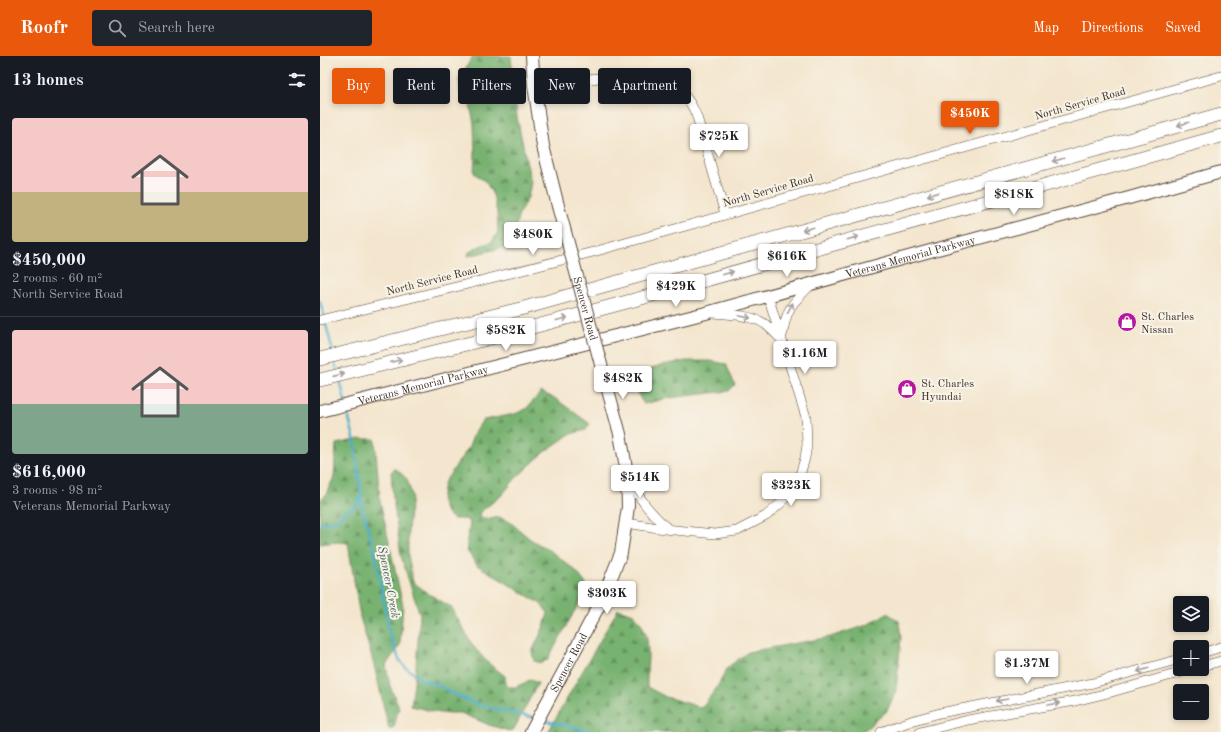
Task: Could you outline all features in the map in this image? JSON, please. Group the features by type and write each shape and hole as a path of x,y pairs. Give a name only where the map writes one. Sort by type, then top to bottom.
{"highway":[{"path":"320,359 524,308 1221,114"},
{"path":"320,380 503,335 638,299 1218,138"}],"main road":[{"name":"Spencer Road","path":"532,56 534,85"},
{"name":"Spencer Road","path":"532,732 551,693 602,600 621,553 626,523 628,495 627,473 620,434 558,206 543,146 537,104"},
{"name":"Veterans Memorial Parkway","path":"323,410 706,313 1221,172"}],"street":[{"path":"590,79 645,76 666,81 684,94 690,102 697,117 725,214"},
{"name":"North Service Road","path":"320,320 593,252 1221,76"},
{"path":"782,340 785,319 789,309 795,300 813,284"},
{"path":"626,523 669,530 715,534 737,531 766,516 781,503 792,489 800,475 805,458 807,445 806,417 768,296"},
{"path":"706,313 732,314 751,318 764,323 782,340"},
{"path":"627,473 632,486 652,515 669,530"},
{"path":"1209,651 1221,648"},
{"path":"881,732 914,720 940,713 1093,683 1173,661"},
{"path":"1209,664 1221,661"},
{"path":"920,732 968,720 1075,701 1173,675"}],"green space":[{"path":"473,56 511,56 512,68 466,68"},
{"path":"469,104 516,104 517,117 531,183 528,197 505,247 468,256 469,252 492,242 498,232 497,212 493,195 486,182 474,173 474,124"},
{"path":"686,361 711,361 726,364 735,385 729,391 669,398 644,404 638,390 638,382 641,376 662,365"},
{"path":"541,392 556,399 590,424 586,430 570,434 543,453 515,479 502,495 479,513 480,517 488,519 499,517 510,522 530,539 552,552 576,571 586,584 583,596 548,659 542,663 534,661 532,652 545,624 548,613 541,604 477,565 467,551 467,539 470,524 466,519 454,519 446,513 441,499 444,483 469,447 474,433 483,420 515,414 526,409"},
{"path":"360,439 375,439 380,501 403,606 400,645 386,665 390,686 399,707 394,727 389,729 374,665 360,617 348,543 338,542 320,544 320,499 325,496 334,477 336,444"},
{"path":"395,468 407,479 412,496 408,529 408,555 413,582 429,594 451,607 473,646 488,663 505,676 506,684 509,687 516,687 530,680 538,683 514,729 509,731 489,725 461,713 440,713 411,706 420,614 401,556 391,472"},
{"path":"618,609 634,614 641,623 646,634 648,648 647,687 666,697 701,708 716,689 728,667 748,652 830,637 867,625 887,613 899,621 901,638 896,691 887,711 866,729 858,732 548,732"}],"waterway":[{"name":"Spencer Creek","path":"320,301 333,352"},
{"name":"Spencer Creek","path":"334,359 337,371"},
{"name":"Spencer Creek","path":"340,380 345,401"},
{"name":"Spencer Creek","path":"346,407 354,438 363,510 375,554 390,636 399,659 405,667 423,680 440,686 467,700 482,706 535,718"},
{"path":"320,524 338,519 346,511 357,505 361,495"},
{"name":"Spencer Creek","path":"542,720 594,732"}],"place":[{"name":"St. Charles Nissan","path":"1127,322"},
{"name":"St. Charles Hyundai","path":"907,389"}]}
